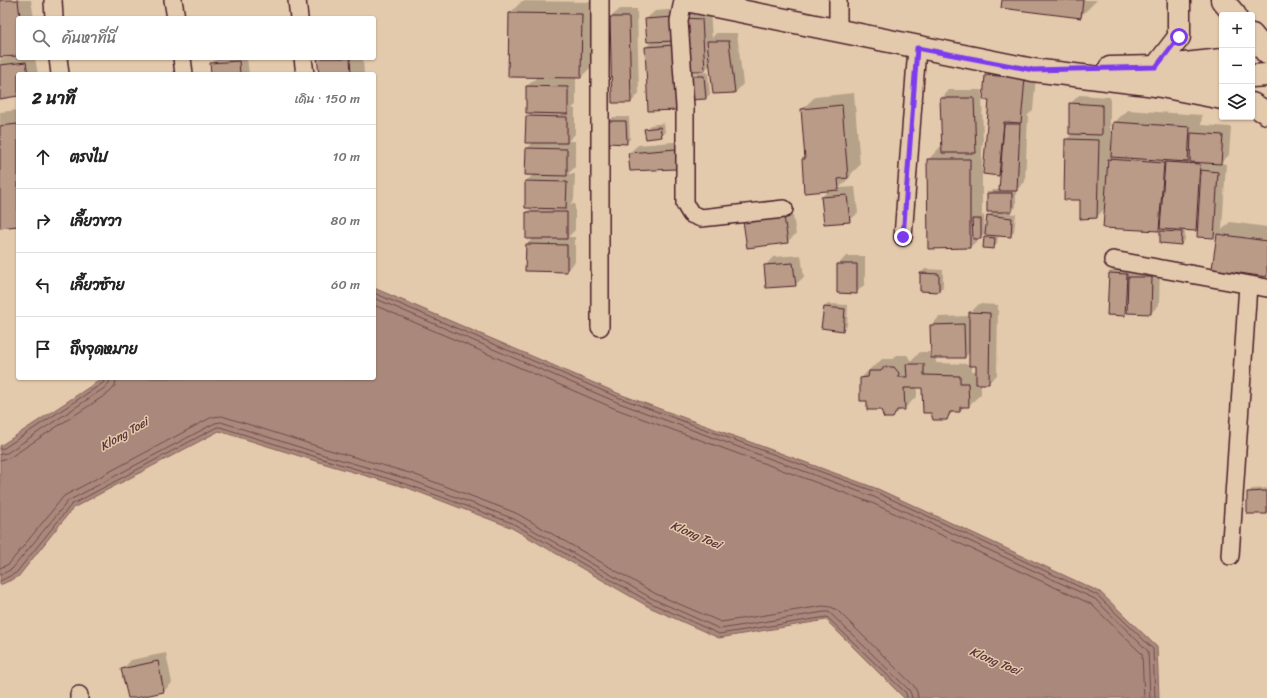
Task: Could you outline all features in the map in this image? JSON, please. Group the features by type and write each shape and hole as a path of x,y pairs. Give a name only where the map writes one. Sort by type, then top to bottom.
{"street":[{"path":"53,0 54,16"},
{"path":"173,0 176,16"},
{"path":"297,0 299,16"},
{"path":"600,0 600,326"},
{"path":"683,0 679,20 685,107 685,204 691,214 701,218 784,209"},
{"path":"686,0 917,48 1033,70 1219,79"},
{"path":"838,0 838,31"},
{"path":"1156,76 1179,37 1179,0"},
{"path":"1222,0 1232,12"},
{"path":"1255,40 1267,54 1255,56"},
{"path":"903,237 917,48"},
{"path":"58,60 60,72"},
{"path":"182,60 184,72"},
{"path":"303,60 305,72"},
{"path":"1156,76 1219,61"},
{"path":"1255,76 1267,75"},
{"path":"1156,76 1219,97"},
{"path":"1255,106 1267,113"},
{"path":"1113,260 1267,288"},
{"path":"1230,556 1248,285"}],"water":[{"name":"Klong Toei","path":"376,289 622,395 878,489 1100,592 1157,647 1159,698 904,698 826,620 719,638 649,607 510,527 408,488 219,431 73,508 18,577 0,585 0,446 100,380 376,380"}],"building":[{"path":"0,0 18,0 20,16 16,16 16,56 0,57"},
{"path":"1002,0 1083,0 1081,18 1001,8"},
{"path":"509,13 582,14 581,78 508,77"},
{"path":"610,17 629,17 631,103 612,103"},
{"path":"674,17 675,41 647,42 645,19"},
{"path":"684,18 702,19 705,71 688,71"},
{"path":"707,41 729,41 735,93 713,94"},
{"path":"675,45 680,110 648,111 645,47"},
{"path":"317,60 350,60 351,72 319,72"},
{"path":"239,61 240,72 211,72 210,63"},
{"path":"26,62 28,72 16,72 16,96 0,99 0,65"},
{"path":"985,75 1025,78 1021,123 1004,122 999,176 983,174 989,100 983,100"},
{"path":"688,76 704,76 706,99 689,100"},
{"path":"526,86 568,87 568,114 526,113"},
{"path":"940,98 974,98 976,153 942,153"},
{"path":"1069,103 1102,105 1102,135 1069,134"},
{"path":"842,105 848,178 838,179 839,190 804,193 802,159 805,159 801,109"},
{"path":"526,116 567,117 567,143 525,143"},
{"path":"608,121 626,121 627,144 608,143"},
{"path":"1113,122 1190,127 1188,162 1111,157"},
{"path":"16,124 16,226 0,228 0,126"},
{"path":"1004,124 1020,124 1017,191 999,191"},
{"path":"660,127 662,137 646,139 644,129"},
{"path":"1191,133 1223,135 1221,164 1190,162"},
{"path":"1065,139 1099,140 1097,218 1080,219 1080,200 1064,200"},
{"path":"526,148 567,149 567,176 525,175"},
{"path":"676,149 676,169 630,171 628,153"},
{"path":"927,159 970,159 970,248 928,249"},
{"path":"1108,159 1164,163 1159,231 1103,228"},
{"path":"1165,162 1200,164 1196,231 1160,229"},
{"path":"1201,170 1218,172 1214,238 1197,237"},
{"path":"525,181 567,182 566,209 525,208"},
{"path":"987,193 1012,193 1012,212 987,212"},
{"path":"847,195 850,222 824,224 821,197"},
{"path":"526,212 567,212 567,239 526,239"},
{"path":"987,215 1012,218 1011,237 985,235"},
{"path":"784,216 788,243 747,248 743,221"},
{"path":"972,219 981,219 981,239 973,239"},
{"path":"1160,231 1182,232 1181,245 1160,243"},
{"path":"1217,234 1267,241 1267,277 1212,269"},
{"path":"984,237 995,238 994,249 983,248"},
{"path":"526,244 567,245 567,272 525,271"},
{"path":"793,263 796,286 766,288 764,265"},
{"path":"837,264 857,264 857,294 837,293"},
{"path":"920,273 939,274 939,292 920,291"},
{"path":"1109,273 1127,274 1125,316 1107,315"},
{"path":"1128,277 1152,277 1151,314 1127,313"},
{"path":"824,307 845,309 843,331 821,328"},
{"path":"969,312 990,313 989,384 976,384 976,366 969,366"},
{"path":"964,324 965,358 931,358 930,325"},
{"path":"906,364 924,364 924,375 960,376 960,383 968,383 969,407 960,407 960,412 950,412 947,420 933,420 931,413 923,413 922,388 904,388 905,410 897,410 893,418 884,418 881,410 867,410 867,401 860,401 860,378 868,377 869,371 881,371 884,367 894,367 899,373 898,377 907,377"},
{"path":"1267,491 1267,514 1247,514 1247,492"},
{"path":"158,661 164,692 128,698 121,669"}],"route":[{"path":"903,237 917,48 1033,70 1156,67 1179,37"}]}
